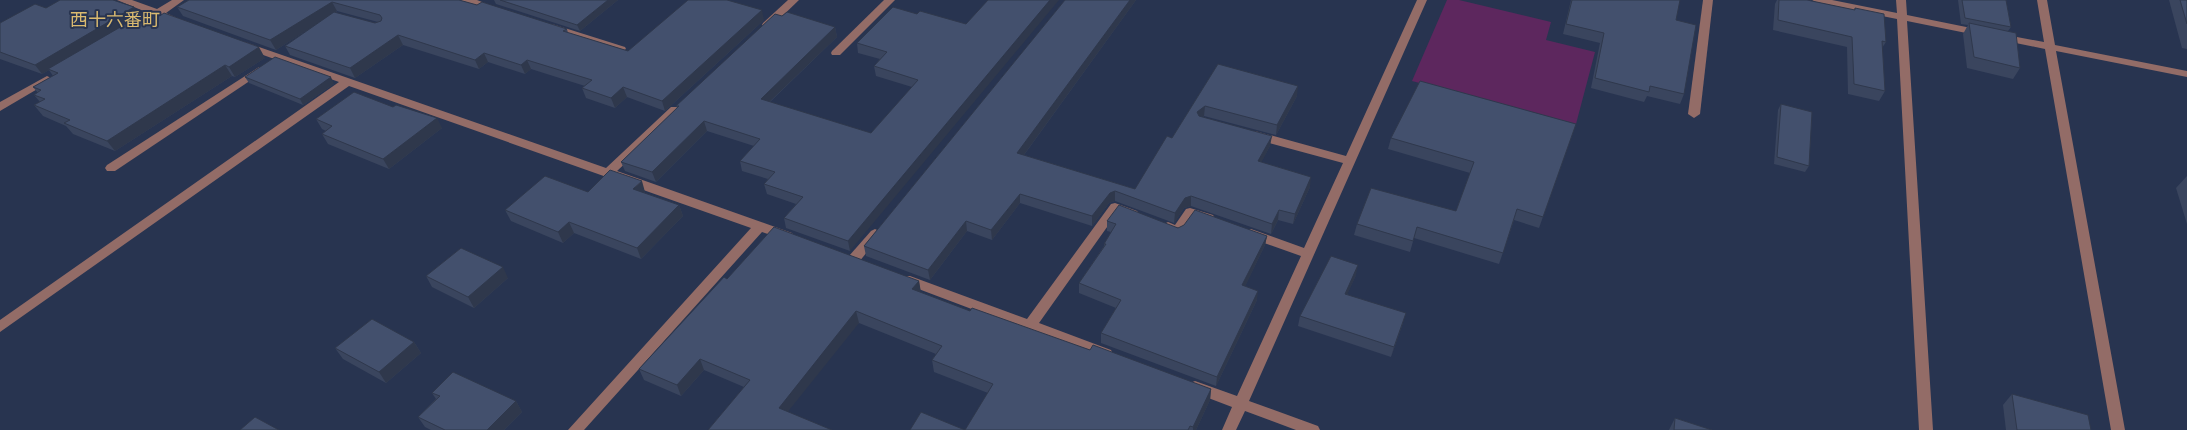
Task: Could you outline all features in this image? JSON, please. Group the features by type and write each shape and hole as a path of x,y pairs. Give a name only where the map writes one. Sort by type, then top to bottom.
{"street":[{"path":"122,0 186,23"},
{"path":"142,23 179,0"},
{"path":"466,0 502,12"},
{"path":"759,33 794,0"},
{"path":"836,53 890,0"},
{"path":"1229,430 1422,0"},
{"path":"1694,114 1708,0"},
{"path":"1818,0 2187,74"},
{"path":"1901,0 1926,430"},
{"path":"2042,0 2118,430"},
{"path":"539,23 621,49"},
{"path":"233,40 347,82 798,239"},
{"path":"111,168 294,47"},
{"path":"0,108 58,73"},
{"path":"0,328 347,82"},
{"path":"609,172 687,99"},
{"path":"1240,131 1350,161"},
{"path":"1030,325 1115,208 1142,217"},
{"path":"1160,224 1178,231 1190,212 1218,222"},
{"path":"854,259 885,221"},
{"path":"575,430 760,226"},
{"path":"1236,228 1308,254"},
{"path":"891,273 1121,360"},
{"path":"1186,384 1313,430"}],"shaded area":[{"path":"1447,0 1459,0 1551,22 1546,40 1595,52 1576,124 1412,81"}],"building":[{"path":"60,0 113,0 134,7 35,65 0,52 0,23 35,4 46,8"},
{"path":"189,0 459,0 477,5 482,2 567,29 563,31 628,51 688,0 727,0 762,10 662,101 623,87 611,98 582,88 592,80 527,60 521,65 484,53 475,60 398,35 350,68 285,46 334,12 375,23 381,21 380,15 332,2 270,40 177,7"},
{"path":"500,0 608,0 577,25"},
{"path":"988,0 1050,0 848,241 784,218 803,197 764,184 775,172 740,161 760,139 704,121 652,172 621,162 679,106 676,106 775,14 782,16 787,12 835,27 761,99 871,133 918,80 874,66 887,52 857,43 893,7 917,14 920,11 966,24"},
{"path":"1065,0 1130,0 1017,153 1135,189 1167,136 1172,138 1218,64 1298,86 1277,125 1205,106 1197,112 1199,116 1272,136 1258,161 1311,177 1295,214 1279,210 1272,224 1191,196 1185,198 1175,213 1115,191 1110,193 1092,216 1020,194 991,230 966,221 928,270 864,246"},
{"path":"1572,0 1680,0 1676,20 1696,25 1684,94 1650,86 1649,92 1595,78 1604,33 1566,24"},
{"path":"1779,0 1807,0 1884,14 1886,42 1882,41 1885,91 1854,84 1852,37 1778,20"},
{"path":"1962,0 2006,0 2011,27 1965,18"},
{"path":"2180,0 2187,0 2187,24"},
{"path":"148,11 161,15 164,13 259,47 229,67 225,65 107,141 64,123 70,120 34,105 45,99 34,95 41,90 33,87 58,73 48,69"},
{"path":"1969,23 2016,33 2020,68 1974,57"},
{"path":"275,57 331,77 300,99 245,77"},
{"path":"1420,81 1576,124 1543,217 1517,209 1503,253 1417,227 1413,241 1357,224 1371,188 1456,211 1474,162 1391,138"},
{"path":"354,92 393,107 396,105 437,118 383,159 322,134 332,126 316,119"},
{"path":"1781,104 1812,112 1809,166 1777,157"},
{"path":"610,170 642,181 633,189 679,205 637,248 569,222 558,232 505,210 545,176 588,192"},
{"path":"1119,205 1178,228 1184,225 1195,210 1267,236 1242,285 1258,291 1217,377 1101,333 1121,300 1079,283 1106,244 1104,244 1116,224 1107,221"},
{"path":"774,227 919,281 912,289 970,311 972,308 1090,350 1093,345 1211,389 1193,427 1190,426 1188,430 965,430 993,384 932,360 942,346 856,311 779,408 832,430 708,430 750,380 700,359 677,385 639,369 724,277 727,279"},
{"path":"461,248 503,267 468,297 426,276"},
{"path":"1331,256 1358,265 1345,294 1406,313 1394,347 1300,316"},
{"path":"372,319 414,342 379,372 335,348"},
{"path":"453,372 516,401 487,430 445,430 418,417 440,396 432,393"},
{"path":"2012,394 2088,415 2091,430 2017,430"},
{"path":"921,412 965,430 910,430"},
{"path":"255,417 279,430 240,430"},
{"path":"1675,418 1712,430 1674,430"}],"district":[{"name":"西十六番町","path":"115,20"}]}
